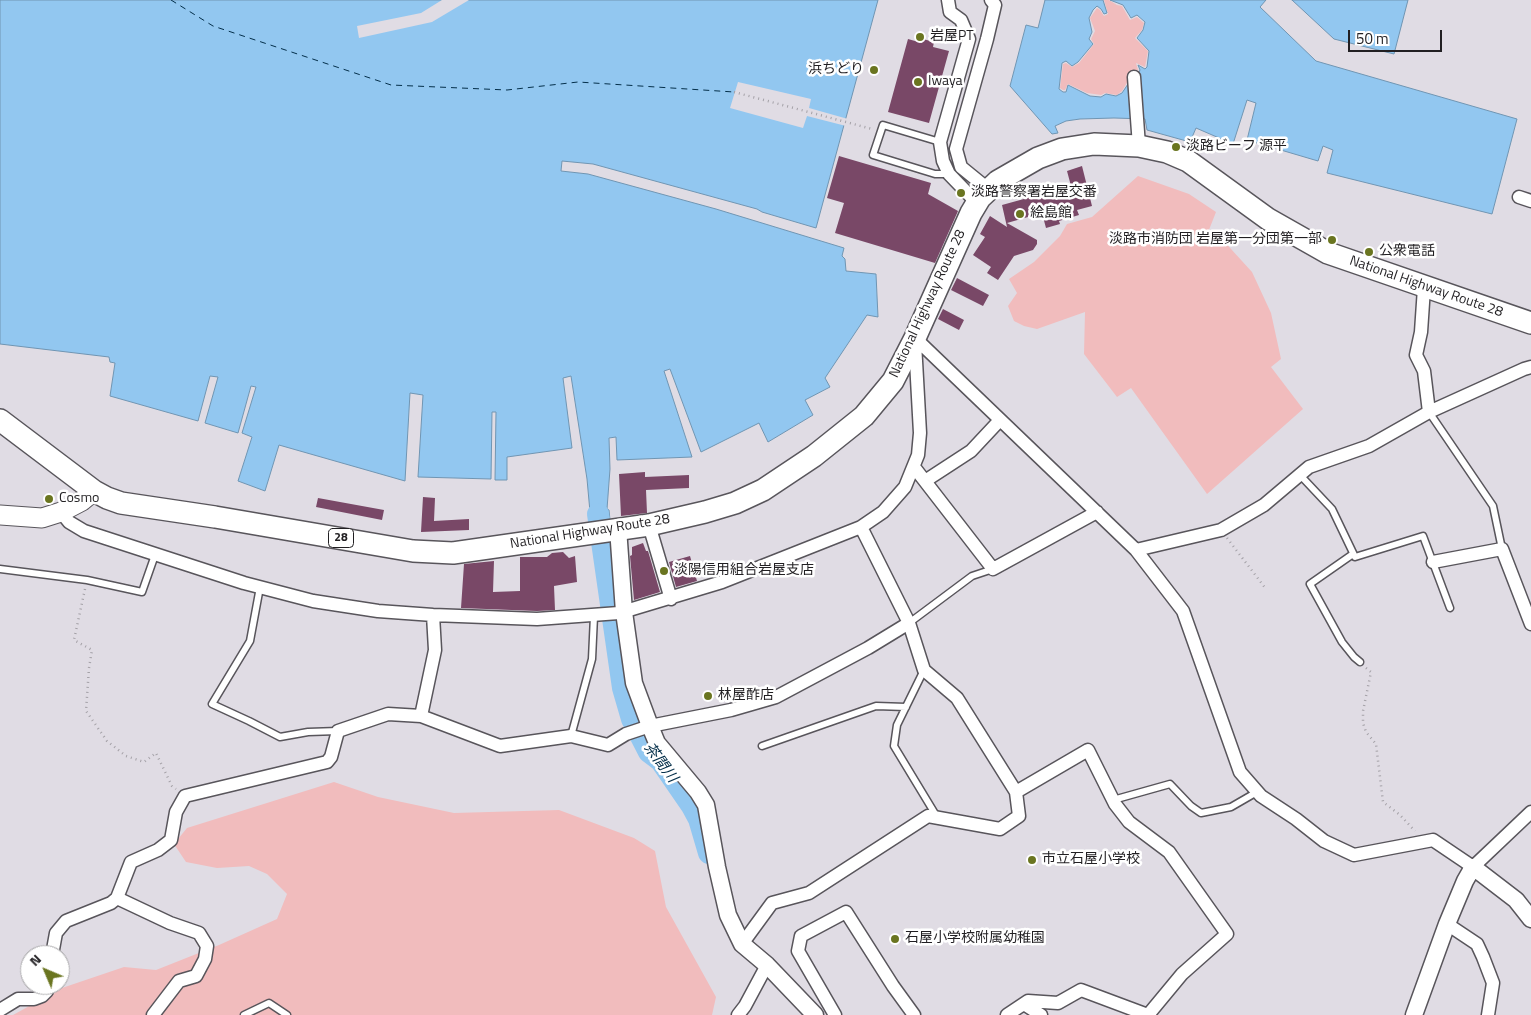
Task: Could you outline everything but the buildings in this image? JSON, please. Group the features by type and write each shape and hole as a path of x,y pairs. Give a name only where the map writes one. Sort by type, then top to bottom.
{"highway":[{"name":"National Highway Route 28","path":"0,420 94,491 121,503 413,551 454,552 648,525 735,503 763,490 814,456 864,416 893,381 982,196 998,181 1028,163 1062,149 1138,138 1188,161 1268,219 1328,253 1531,324"}],"main road":[{"path":"0,515 42,518 61,512 82,501 94,491"}],"street":[{"path":"948,0 950,12 961,20 969,40 940,142 942,161 949,174 982,196"},
{"path":"982,196 961,167 956,149 995,5 991,0"},
{"path":"1134,77 1138,138"},
{"path":"1424,288 1416,355 1424,371 1429,412"},
{"path":"915,338 1136,550 1183,612 1240,772 1258,792 1278,809 1324,841 1354,856 1433,840 1473,867 1516,900 1531,919"},
{"path":"61,512 69,522 84,531 155,555 313,601 378,611 433,615 537,619 621,613 722,582 861,527 883,512 905,486 918,455 920,433 915,338"},
{"path":"1136,550 1221,530 1264,505 1309,467 1368,446 1429,412 1531,367"},
{"path":"925,481 971,451 1000,420"},
{"path":"914,467 993,569 1097,512"},
{"path":"648,525 670,599"},
{"path":"742,944 772,903 809,894 928,816 1000,829 1020,816 1016,792 957,698 924,670 908,623 861,527"},
{"path":"606,530 634,683 647,727 706,805 728,915 742,944 767,965 815,1015"},
{"path":"1433,562 1502,549 1531,624"},
{"path":"421,716 435,650 433,615"},
{"path":"54,945 56,933 66,921 111,903 117,898 130,862 158,850 171,840 176,812 185,796 327,762 331,756 338,731 388,714 421,716 500,746 571,736 608,745 626,734 647,727 731,710 776,697 868,648 908,623"},
{"path":"1007,1015 1028,1001 1058,1003 1081,990 1148,1015 1182,974 1227,934 1169,852 1129,822 1113,800 1088,750 1016,792"},
{"path":"1414,1015 1447,924 1473,867 1531,812"},
{"path":"117,898 170,923 199,933 207,946 205,959 196,976 179,981 153,1015"},
{"path":"835,1015 798,951 801,936 846,912 914,1015"},
{"path":"1447,924 1477,944 1483,956 1493,983 1488,1015"},
{"path":"742,1011 767,965"},
{"path":"0,1010 18,999 34,999 43,995"},
{"path":"1024,1004 1041,1015"}],"lane":[{"path":"940,142 883,125 873,155 935,174 949,174"},
{"path":"1429,412 1493,506 1502,549"},
{"path":"1300,475 1332,509 1355,557 1423,536 1450,608"},
{"path":"1353,554 1310,584 1342,642 1360,662"},
{"path":"0,569 87,580 142,592 155,555"},
{"path":"908,623 972,576 993,569"},
{"path":"260,587 250,641 212,704 280,737 308,732 338,731"},
{"path":"571,736 592,659 598,616"},
{"path":"924,670 897,725 894,746 938,818"},
{"path":"762,746 876,706 906,707"},
{"path":"1113,800 1170,784 1201,813 1231,807 1258,792"},
{"path":"244,1015 269,1003 287,1015"}],"path":[{"path":"734,92 881,132"},
{"path":"1221,530 1266,588"},
{"path":"87,580 74,640 92,650 86,711 108,742 126,756 144,762 156,753 172,786 185,796"},
{"path":"1360,662 1371,672 1363,710 1363,722 1366,732 1376,744 1383,802 1400,815 1425,841"}],"shaded area":[{"path":"1104,0 1109,0 1122,6 1130,20 1137,17 1144,23 1142,30 1135,38 1148,51 1145,67 1136,63 1138,70 1129,72 1128,81 1117,95 1087,93 1068,84 1065,90 1063,90 1060,88 1063,64 1066,63 1072,67 1079,63 1094,44 1091,39 1095,31 1090,18 1097,8 1104,16 1108,14"},
{"path":"1138,176 1189,194 1216,212 1207,235 1221,238 1252,272 1271,313 1281,359 1271,367 1303,409 1207,494 1131,388 1117,397 1084,354 1085,312 1037,329 1014,321 1008,306 1017,293 1009,279 1034,262 1060,236 1067,224 1092,217"},
{"path":"334,782 378,797 454,813 559,810 634,838 655,851 666,907 716,997 712,1015 13,1015 49,995 70,995 70,985 124,967 156,970 277,919 287,894 267,874 249,866 217,868 186,862 174,844 187,828"}],"water":[{"path":"0,0 878,0 816,228 757,209 593,164 562,161 561,171 588,174 716,209 844,248 842,256 845,259 846,271 876,274 878,317 867,315 825,378 830,387 805,400 813,415 768,442 759,423 701,452 670,369 664,371 692,457 617,460 616,437 609,438 610,469 607,509 609,510 610,520 591,523 587,479 571,376 563,378 572,448 507,457 507,480 495,480 496,412 492,412 491,479 418,477 423,395 410,393 405,481 279,445 265,491 238,481 252,437 242,433 256,387 251,386 238,433 205,423 218,377 210,376 198,421 110,396 115,363 110,362 109,357 0,344"},
{"path":"1045,0 1103,0 1107,13 1104,14 1097,6 1093,10 1089,18 1092,32 1089,39 1093,44 1078,62 1072,66 1066,61 1062,63 1059,89 1063,92 1066,92 1068,85 1090,96 1101,97 1106,94 1116,96 1122,93 1130,81 1135,81 1140,70 1138,65 1145,69 1147,67 1149,51 1137,38 1143,30 1145,22 1137,15 1131,18 1123,5 1110,0 1266,0 1260,7 1316,61 1517,119 1492,214 1327,173 1333,150 1323,146 1318,161 1247,140 1256,103 1247,100 1233,144 1196,128 1190,142 1147,130 1145,119 1114,118 1066,121 1055,126 1058,133 1052,134 1010,86 1026,25 1038,28"},
{"path":"1292,0 1408,0 1394,54 1334,39"}],"pier":[{"path":"442,0 469,0 432,22 359,38 357,26 421,13"},
{"path":"738,82 811,99 809,108 848,119 846,126 807,116 803,128 730,108"}],"waterway":[{"name":"茶間川","path":"598,514 623,688 632,719 649,752 661,761 692,806 699,819 709,853"}],"ferry route":[{"path":"171,0 213,26 391,85 507,90 578,82 734,92"}],"place":[{"name":"岩屋PT","path":"920,37"},
{"name":"浜ちどり","path":"874,70"},
{"name":"Iwaya","path":"918,82"},
{"name":"淡路ビーフ 源平","path":"1176,147"},
{"name":"淡路警察署岩屋交番","path":"961,193"},
{"name":"絵島館","path":"1020,214"},
{"name":"淡路市消防団 岩屋第一分団第一部","path":"1332,240"},
{"name":"公衆電話","path":"1369,252"},
{"name":"Cosmo","path":"49,499"},
{"name":"淡陽信用組合岩屋支店","path":"664,571"},
{"name":"林屋酢店","path":"708,696"},
{"name":"市立石屋小学校","path":"1032,860"},
{"name":"石屋小学校附属幼稚園","path":"895,939"}]}
